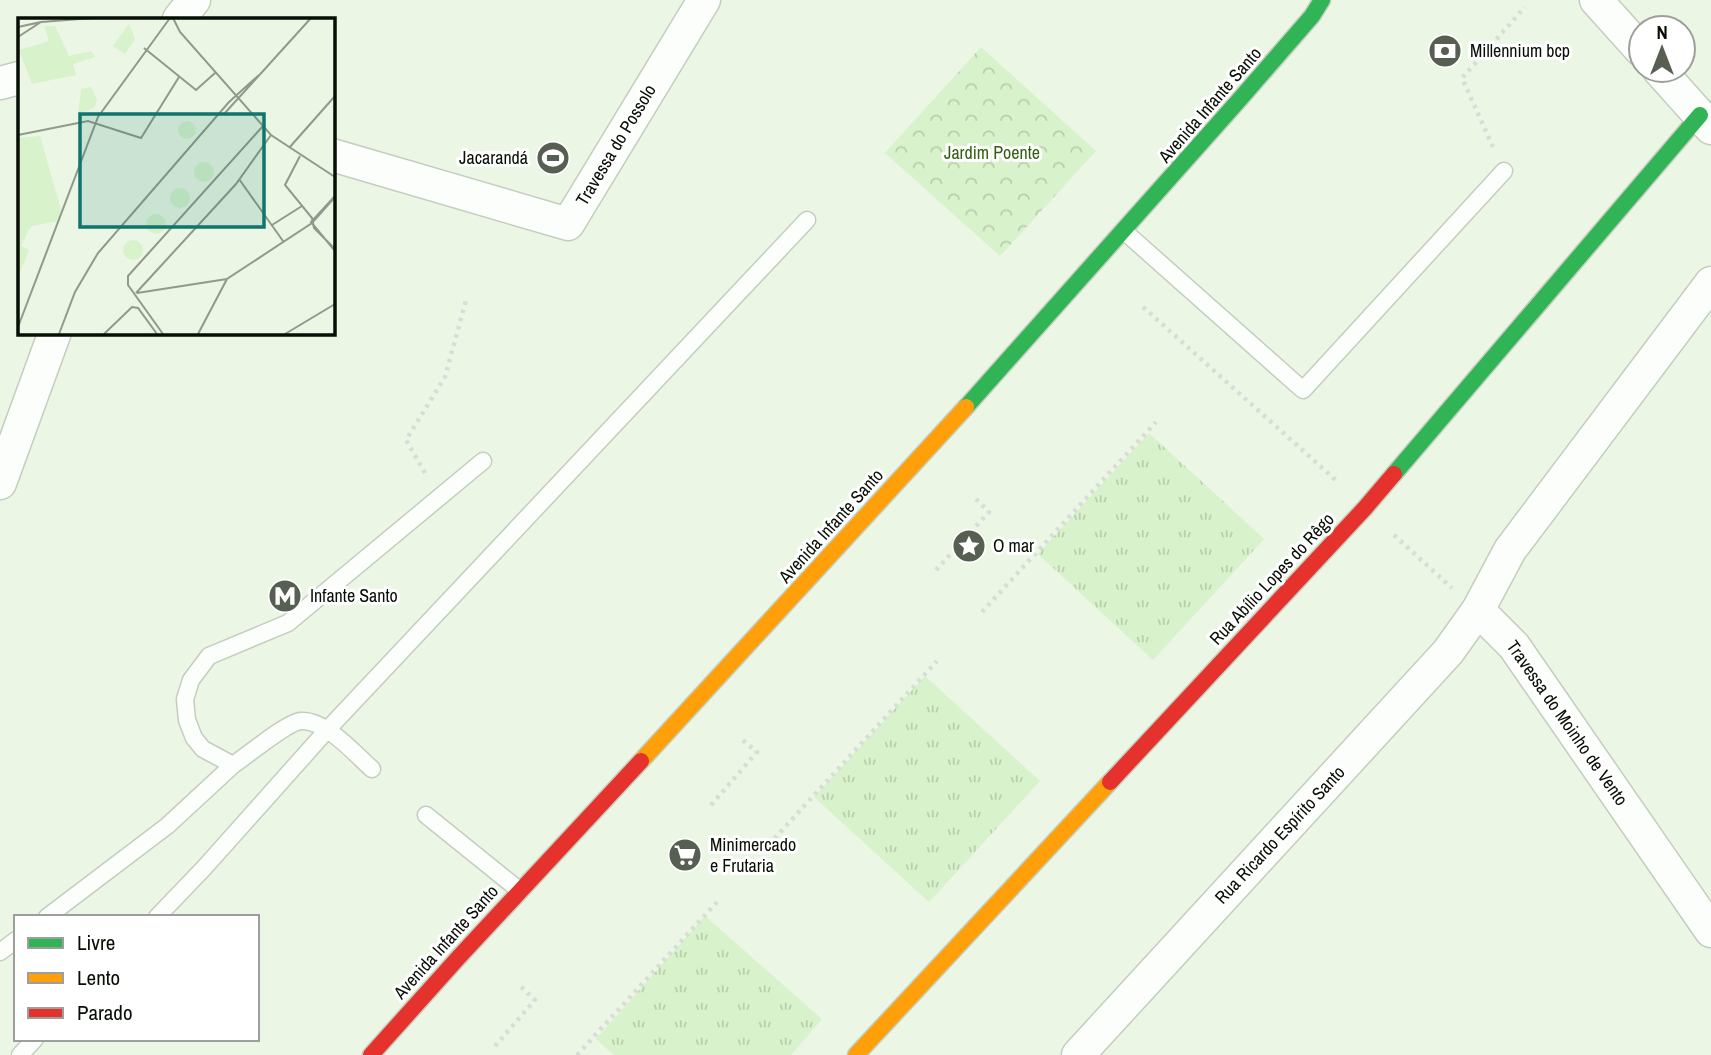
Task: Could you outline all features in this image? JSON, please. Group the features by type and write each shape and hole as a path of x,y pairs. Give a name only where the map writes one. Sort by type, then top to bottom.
{"main road":[{"name":"Avenida Infante Santo","path":"371,1055 462,951 724,671 1125,232 1312,16 1322,0"},
{"name":"Avenida Infante Santo","path":"1312,16 1338,0"},
{"name":"Rua Abílio Lopes do Rêgo","path":"856,1055 1365,508 1705,121"}],"street":[{"path":"179,18 194,0"},
{"name":"Travessa do Possolo","path":"334,156 568,224 704,0"},
{"path":"1596,0 1627,34"},
{"path":"0,83 18,78"},
{"path":"1672,84 1705,121"},
{"path":"1478,610 1510,550 1711,283"},
{"path":"0,483 54,334"},
{"name":"Travessa do Moinho de Vento","path":"1478,610 1514,646 1711,931"},
{"name":"Rua Ricardo Espírito Santo","path":"1078,1055 1448,652 1478,610"}],"lane":[{"path":"1125,232 1303,390 1504,171"},
{"path":"159,915 328,730 807,220"},
{"path":"233,765 203,749 194,738 187,720 185,699 191,680 209,656 288,624 483,461"},
{"path":"50,915 167,826 233,765 288,725 303,720 328,730 372,769"},
{"path":"426,815 519,891"},
{"path":"20,1055 34,1041"}],"path":[{"path":"1504,171 1462,78 1525,7"},
{"path":"439,498 406,440 445,377 466,300"},
{"path":"1143,307 1343,487"},
{"path":"982,612 1156,422"},
{"path":"936,570 989,512 975,498"},
{"path":"1385,527 1446,583"},
{"path":"763,851 937,661"},
{"path":"712,805 757,752 740,738"},
{"path":"577,1055 718,901"},
{"path":"495,1046 535,1000 519,985"}],"green space":[{"name":"Jardim Poente","path":"981,47 1096,151 1000,256 885,153"},
{"path":"1149,433 1264,539 1153,660 1038,554"},
{"path":"925,676 1040,781 929,902 814,797"},
{"path":"705,916 822,1019 791,1055 614,1055 596,1039"}],"traffic: fast":[{"path":"966,407 1240,99 1312,16 1322,0"},
{"path":"1394,474 1700,115"}],"traffic: slow":[{"path":"641,761 966,407"},
{"path":"856,1055 1110,782"}],"traffic: jam":[{"path":"1110,782 1394,474"},
{"path":"371,1055 641,761"}],"place":[{"name":"Millennium bcp","path":"1445,51"},
{"name":"Jacarandá","path":"553,158"},
{"name":"O mar","path":"969,546"},
{"name":"Infante Santo","path":"285,596"},
{"name":"Minimercado e Frutaria","path":"685,855"}]}
